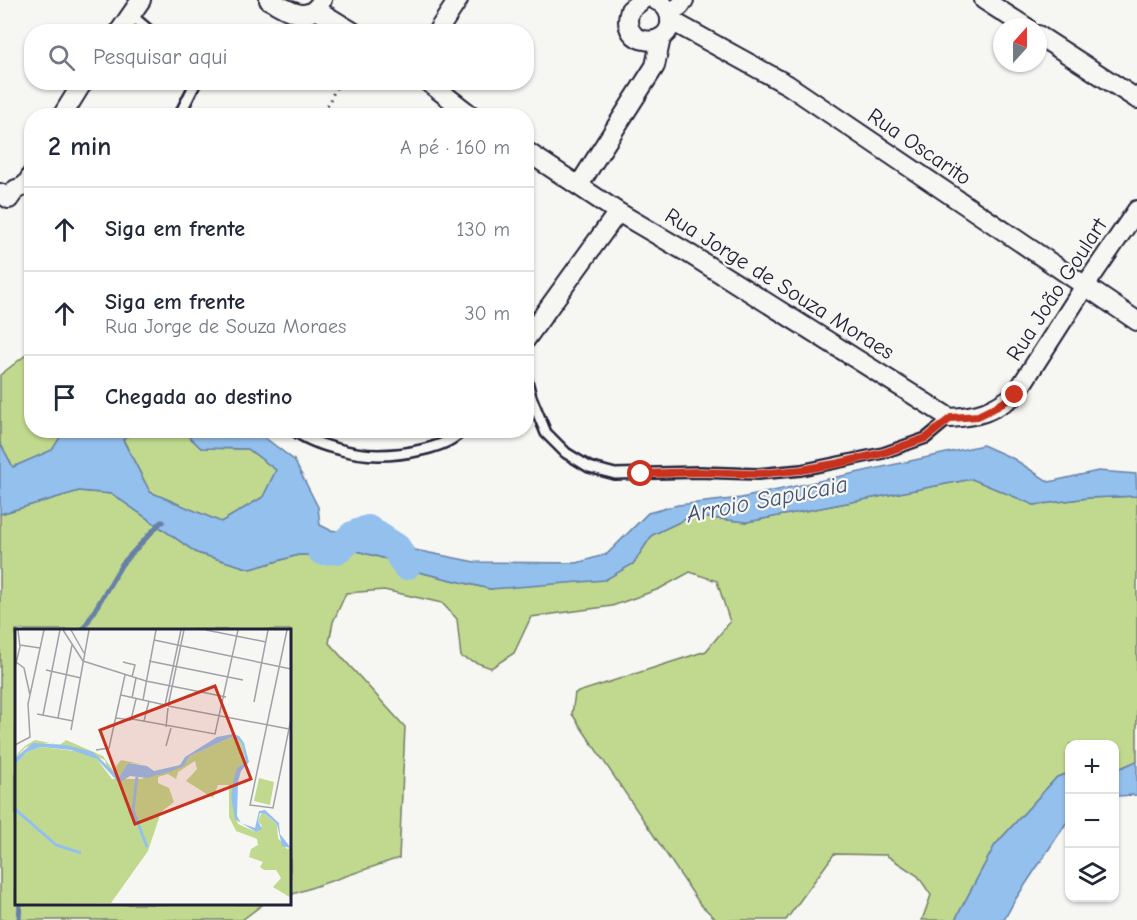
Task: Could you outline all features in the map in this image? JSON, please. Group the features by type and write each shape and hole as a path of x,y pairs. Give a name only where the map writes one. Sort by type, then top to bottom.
{"street":[{"path":"124,24 141,0"},
{"path":"269,0 297,14 307,15 319,5 342,24"},
{"path":"442,24 458,0"},
{"path":"640,0 630,10 628,16 630,30 640,39 647,41 661,38"},
{"name":"Rua Oscarito","path":"655,0 661,2 670,16 788,85 1137,321"},
{"path":"579,185 654,66 661,38 666,33 670,16 684,0"},
{"path":"984,0 1012,18"},
{"path":"1047,41 1137,99"},
{"path":"67,108 78,90"},
{"path":"438,90 462,108"},
{"name":"Rua Jorge de Souza Moraes","path":"534,156 618,212 688,253 951,418"},
{"path":"0,193 9,199 16,189 24,187"},
{"name":"Rua João Goulart","path":"951,418 978,416 1015,395 1137,210"},
{"path":"534,328 618,212"}],"lane":[{"path":"130,15 141,24"},
{"path":"183,108 192,90"},
{"path":"534,404 546,434 566,453 589,467 615,474 698,472 758,474 801,470 883,453 926,438 951,418"},
{"path":"305,438 329,447 378,455 439,445 454,438"}],"path":[{"path":"326,108 335,90"}],"green space":[{"path":"24,356 24,438 60,438 53,450 13,467 0,443 0,375"},
{"path":"190,438 201,448 248,449 276,470 263,497 221,522 150,492 123,439"},
{"path":"972,479 1034,505 1088,498 1137,496 1137,761 1119,768 1119,740 1065,740 1065,774 1057,777 995,845 955,920 922,920 931,895 918,876 886,855 834,854 786,920 717,920 700,904 572,714 575,693 706,651 730,622 717,581 690,572 659,589 612,606 531,617 514,653 491,668 461,657 457,619 442,603 384,590 346,593 333,622 329,643 405,727 399,858 291,895 291,629 15,629 15,905 262,905 242,920 0,920 0,514 79,491 112,494 197,553 251,569 298,555 328,555 357,551 390,560 410,570 490,589 633,564 652,535 692,516 747,522"}],"water":[{"path":"60,438 125,438 123,440 150,492 221,522 263,497 276,470 248,449 201,448 190,438 265,438 294,460 318,507 320,525 330,530 394,539 415,550 475,562 577,563 607,554 648,513 678,505 741,498 983,445 1014,459 1049,482 1098,471 1136,474 1137,496 1088,498 1034,505 972,479 747,522 692,516 652,535 633,564 605,580 490,589 410,570 390,560 357,551 328,555 298,555 251,569 197,553 112,494 79,491 0,514 0,443 13,467 52,450"},
{"path":"1137,761 1137,795 1119,796 1119,768"},
{"path":"1065,774 1065,825 1004,920 955,920 995,845 1057,777"}],"waterway":[{"path":"84,629 122,564 163,522"},
{"name":"Arroio Sapucaia","path":"322,550 338,549 353,536 368,530 396,548 406,565"},
{"path":"19,920 20,905"}],"route":[{"path":"641,474 698,472 758,474 840,463 883,453 926,438 951,418 978,416 1015,395"}]}
